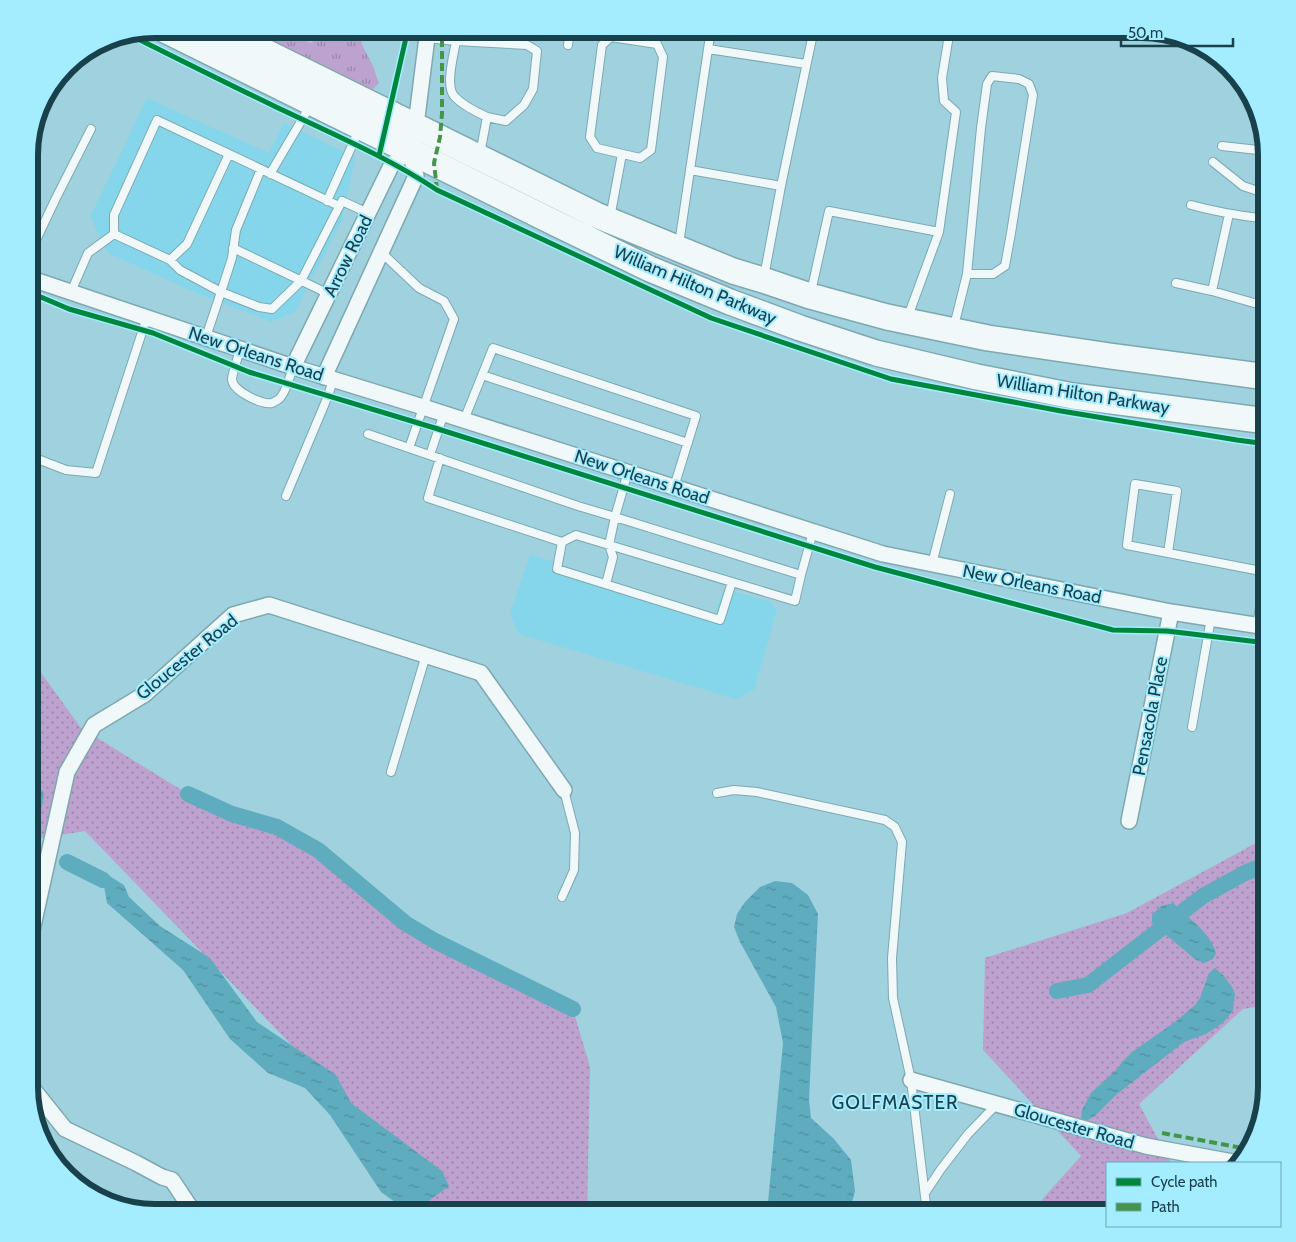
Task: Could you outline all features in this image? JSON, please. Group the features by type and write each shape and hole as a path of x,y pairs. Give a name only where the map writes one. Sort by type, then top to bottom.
{"highway":[{"name":"William Hilton Parkway","path":"179,37 650,269 800,328 876,353 978,377 1073,396 1258,420"},
{"name":"William Hilton Parkway","path":"241,37 609,220 733,271 810,296 886,317 988,338 1258,376"},
{"path":"924,364 944,350 953,331"}],"street":[{"name":"Arrow Road","path":"328,378 381,252 416,176 410,151 416,125 427,37"},
{"name":"Arrow Road","path":"293,367 392,164 410,151"},
{"name":"New Orleans Road","path":"38,281 293,367 444,413 883,554 1171,612 1258,625"},
{"name":"Gloucester Road","path":"38,903 67,772 94,725 145,694 233,614 269,605 481,673 564,790"},
{"name":"Pensacola Place","path":"1129,821 1171,612"},
{"name":"Gloucester Road","path":"912,1080 1146,1146 1231,1162"},
{"path":"38,1095 65,1129 162,1177 172,1180 188,1204"}],"lane":[{"path":"442,37 456,41 527,45 537,51 533,89 524,105 506,121 487,117 472,110 452,95 449,83 456,41"},
{"path":"568,45 569,37"},
{"path":"611,37 656,44 663,57 650,150 640,158 622,154 597,148 590,137 602,45 611,37"},
{"path":"678,248 710,37"},
{"path":"763,280 812,37"},
{"path":"906,321 940,232 956,112 944,101 942,78 949,37"},
{"path":"708,49 806,64"},
{"path":"953,331 967,274 987,84 992,76 1019,79 1030,84 1033,95 1005,266 993,274 967,274"},
{"path":"270,174 312,103"},
{"path":"479,156 487,117"},
{"path":"114,234 114,215 157,120 339,206"},
{"path":"327,201 360,126"},
{"path":"38,236 91,129"},
{"path":"1222,146 1258,150"},
{"path":"170,260 187,244 229,154"},
{"path":"609,220 622,154"},
{"path":"1212,162 1243,186 1258,191"},
{"path":"206,338 232,258 236,230 261,169"},
{"path":"690,170 781,186"},
{"path":"114,234 170,260 180,270 221,292 259,307 272,309 300,281 342,201 368,213"},
{"path":"1191,204 1229,214 1258,218"},
{"path":"810,296 829,211 940,232"},
{"path":"1212,291 1229,214"},
{"path":"71,292 88,254 114,234"},
{"path":"233,248 329,294"},
{"path":"381,252 419,288 444,301 454,319 408,448"},
{"path":"1176,283 1258,303"},
{"path":"38,459 66,470 96,473 146,317"},
{"path":"464,420 493,348 696,416 674,487"},
{"path":"240,349 232,380 234,385 238,391 263,402 272,403 282,396 293,367"},
{"path":"482,375 688,443"},
{"path":"286,496 328,396 328,378"},
{"path":"430,455 444,413"},
{"path":"368,434 578,506 801,576"},
{"path":"440,458 428,498 562,542 576,535 795,601 813,532"},
{"path":"606,584 614,557 609,545 628,472"},
{"path":"1168,553 1177,491 1135,484 1127,545 1168,553 1258,568"},
{"path":"932,564 950,494"},
{"path":"562,542 557,569 720,620 732,582"},
{"path":"1192,727 1211,618"},
{"path":"391,772 426,655"},
{"path":"562,897 574,870 575,833 564,790"},
{"path":"716,793 734,790 757,792 885,820 895,827 902,842 892,958 893,998 912,1080 926,1204"},
{"path":"925,1193 940,1169 968,1134 997,1104"}],"shaded area":[{"path":"147,98 269,153 284,123 355,157 343,218 295,312 271,322 192,291 108,253 90,217"},
{"path":"530,554 713,617 724,589 769,601 777,610 754,690 736,699 519,634 510,614"}],"green space":[{"path":"265,37 297,37 311,43 315,37 362,37 363,47 379,83 373,89 366,88"},
{"path":"38,668 81,728 188,794 232,814 277,827 318,850 405,923 435,941 573,1009 590,1067 587,1204 414,1204 417,1175 85,831 38,839"},
{"path":"1258,842 1258,1006 1243,1009 1139,1104 1170,1162 1106,1162 1106,1204 1038,1204 1081,1156 983,1050 985,958 1127,913"}],"water":[{"path":"38,783 44,795 38,828"},
{"path":"108,875 124,885 129,897 160,926 210,958 257,1022 336,1075 351,1103 442,1171 449,1186 424,1204 398,1204 381,1192 330,1115 305,1088 268,1073 230,1039 183,970 107,903 103,880"},
{"path":"775,881 792,883 808,895 818,914 809,1100 811,1118 834,1139 851,1160 855,1191 851,1204 768,1204 783,1043 776,1007 740,942 734,927 737,914 745,902 760,887"},
{"path":"1173,903 1209,938 1216,953 1213,959 1204,963 1196,960 1152,923 1152,915 1161,906"},
{"path":"1215,968 1224,976 1235,994 1233,1010 1223,1023 1206,1034 1184,1042 1117,1094 1095,1116 1086,1121 1081,1118 1082,1110 1091,1093 1132,1052 1175,1022 1195,1005 1200,998 1209,973"}],"waterway":[{"path":"188,794 232,814 277,827 318,850 405,923 435,941 573,1009"},
{"path":"67,862 103,880"},
{"path":"1057,991 1088,985 1203,896 1258,868"}],"marked path":[{"path":"437,190 434,163 440,137 442,114 442,37"},
{"path":"1162,1133 1242,1148"}],"cycle path":[{"path":"379,156 406,37"},
{"path":"137,38 377,155 437,190 711,318 891,379 1061,411 1258,443"},
{"path":"38,296 69,309 153,333 249,372 438,429 875,567 1113,630 1167,631 1258,642"}],"district":[{"name":"GOLFMASTER","path":"895,1102"}]}
